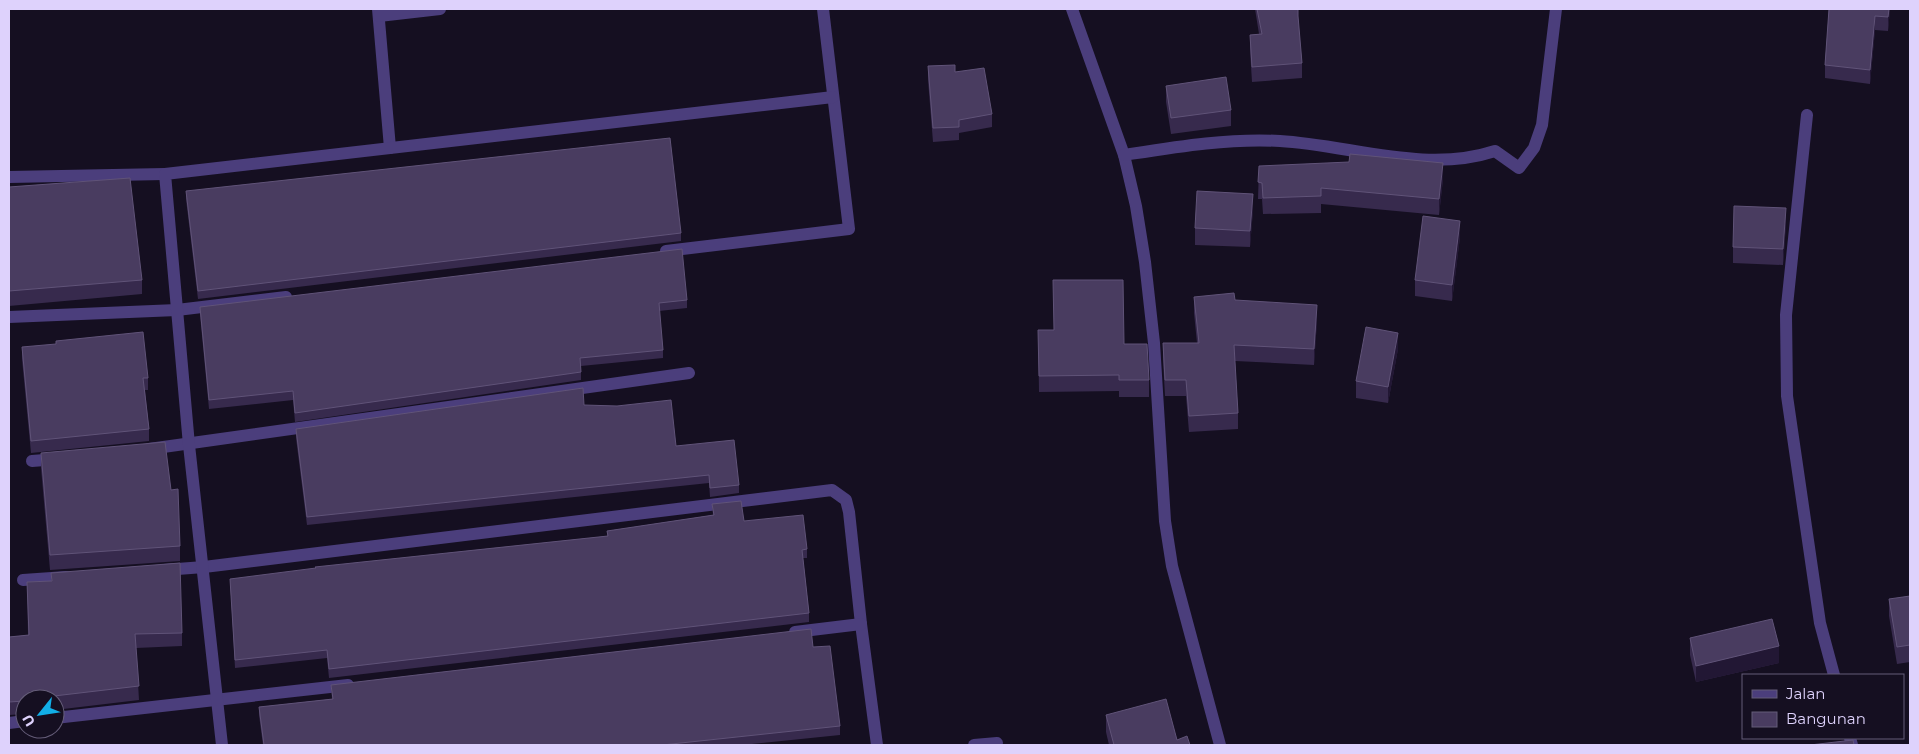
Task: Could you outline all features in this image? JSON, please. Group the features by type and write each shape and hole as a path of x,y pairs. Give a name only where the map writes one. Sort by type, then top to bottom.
{"street":[{"path":"390,148 379,12 440,9"},
{"path":"652,253 849,229 823,9"},
{"path":"1072,9 1124,154 1136,206 1145,262 1154,343 1160,464 1168,539 1186,621 1220,745"},
{"path":"1124,154 1230,141 1279,141 1427,160 1475,158 1495,151 1518,168 1534,148 1542,125 1556,9"},
{"path":"9,176 165,174 833,98"},
{"path":"1807,115 1786,315 1787,396 1820,623 1834,674"},
{"path":"165,174 189,444 204,567 216,701 222,745"},
{"path":"10,317 177,310 296,295"},
{"path":"140,450 689,373"},
{"path":"32,461 72,457"},
{"path":"147,571 204,567 832,490 846,500 849,512 877,745"},
{"path":"23,580 80,576"},
{"path":"781,633 861,624"},
{"path":"65,717 365,683"},
{"path":"974,745 997,743"}],"building":[{"path":"1257,9 1298,9 1302,63 1252,67 1250,35 1262,34"},
{"path":"1829,9 1889,9 1888,17 1875,16 1870,70 1825,65"},
{"path":"955,65 955,72 984,68 992,114 959,120 959,127 933,128 928,66"},
{"path":"1226,77 1231,110 1171,118 1166,86"},
{"path":"670,138 681,233 198,291 186,191"},
{"path":"1350,154 1443,163 1439,199 1321,188 1321,196 1263,198 1262,183 1258,182 1259,166 1349,162"},
{"path":"130,178 142,280 9,291 9,187"},
{"path":"1197,191 1253,194 1250,231 1195,228"},
{"path":"1734,206 1786,208 1783,249 1733,247"},
{"path":"1423,216 1460,221 1452,285 1415,280"},
{"path":"682,249 687,300 659,303 663,350 580,358 581,372 295,413 293,391 209,400 200,307"},
{"path":"1053,280 1123,280 1124,344 1147,344 1149,380 1119,380 1119,375 1039,376 1038,330 1054,330"},
{"path":"1234,293 1235,300 1317,305 1314,349 1234,345 1238,413 1189,416 1186,380 1165,380 1163,343 1199,343 1194,297"},
{"path":"1366,327 1398,333 1388,387 1356,381"},
{"path":"143,332 148,378 143,378 149,429 31,441 22,347 56,344 56,341"},
{"path":"583,388 584,405 617,406 671,400 676,446 734,440 739,485 710,488 709,475 307,517 296,429"},
{"path":"165,442 171,490 178,489 180,546 50,555 41,453"},
{"path":"741,501 744,521 803,515 807,549 802,550 809,613 329,669 327,650 235,660 230,579 315,567 608,536 607,531 714,515 712,504"},
{"path":"180,563 182,633 135,634 139,686 65,695 65,689 15,689 15,702 9,702 9,637 29,635 27,582 52,581 51,573"},
{"path":"1910,596 1910,645 1897,647 1889,599"},
{"path":"1772,619 1779,646 1696,666 1690,638"},
{"path":"811,629 813,647 830,646 840,726 662,745 264,745 259,707 333,699 331,685"},
{"path":"1166,699 1177,740 1187,736 1190,745 1114,745 1106,715"},
{"path":"1853,740 1854,745 1810,745"}]}
